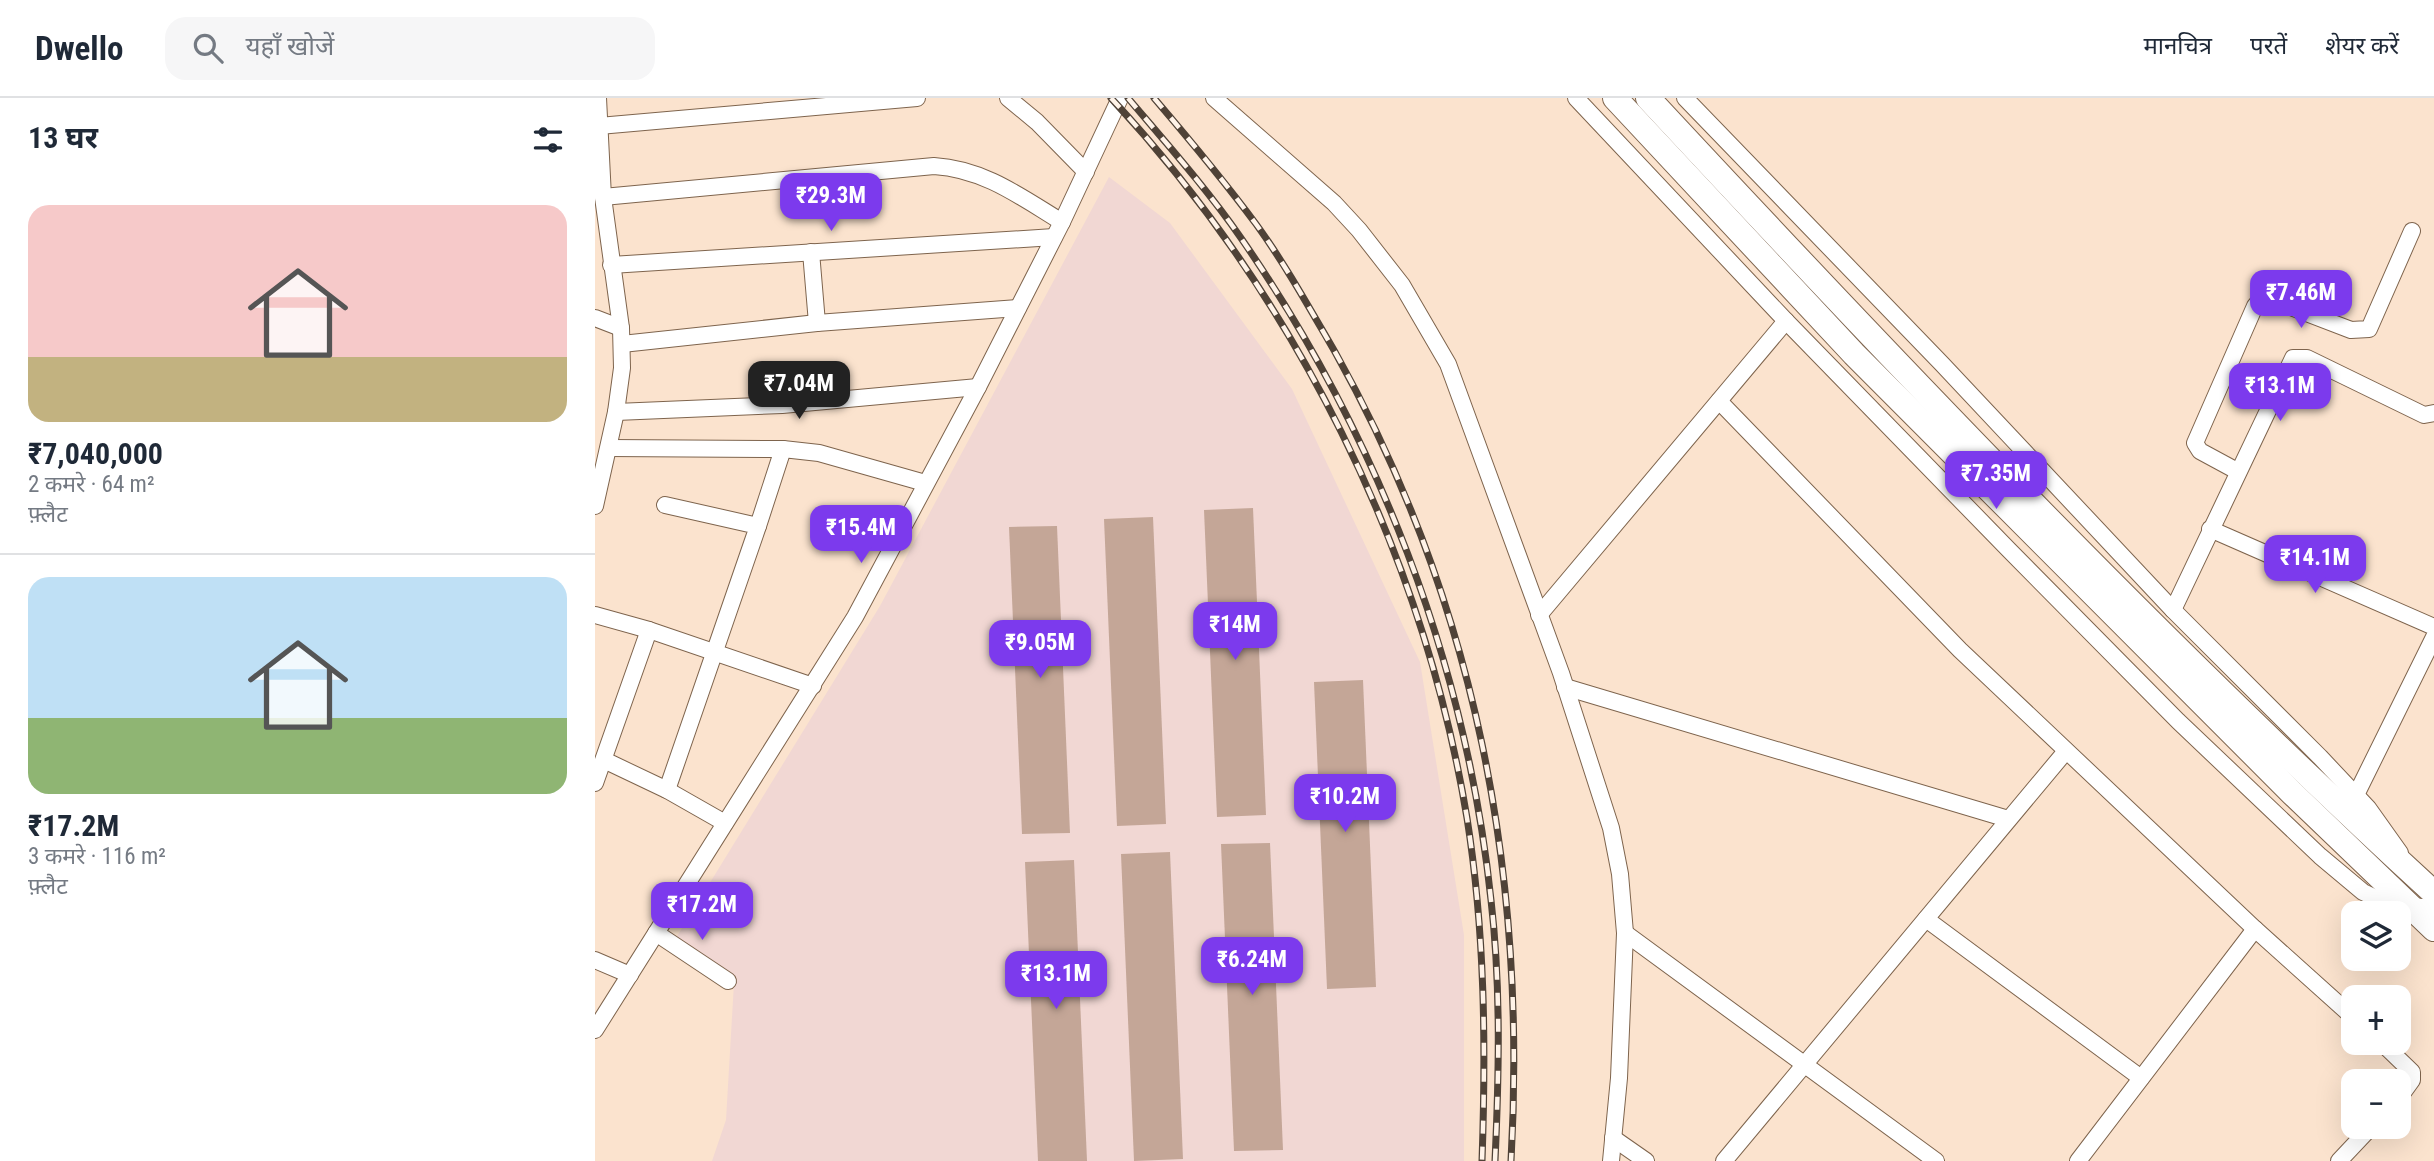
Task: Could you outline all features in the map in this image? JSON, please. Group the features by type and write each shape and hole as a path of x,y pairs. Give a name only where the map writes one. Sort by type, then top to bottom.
{"highway":[{"path":"1615,98 1854,354 2292,793 2422,908 2434,929"},
{"path":"1648,98 1907,374 2226,698 2434,893"}],"street":[{"path":"595,506 621,384 621,336 603,197 598,98"},
{"path":"599,126 917,98"},
{"path":"1008,98 1086,172"},
{"path":"595,1030 855,617 978,387 1058,229 1120,98"},
{"path":"1214,98 1334,203 1375,248 1402,285 1448,364 1566,687 1611,828 1620,874 1625,933 1611,1161"},
{"path":"1576,98 1786,321 2178,721 2320,856 2363,892 2388,904 2422,908"},
{"path":"1685,98 1942,364 2173,610 2356,795 2393,840 2409,870"},
{"path":"603,197 935,166 974,171 992,179 1058,229"},
{"path":"611,265 811,252 1058,229"},
{"path":"2237,471 2200,451 2195,443 2255,306 2260,300 2267,298 2351,330 2369,328 2412,231"},
{"path":"811,252 817,323"},
{"path":"595,318 621,336 1018,308"},
{"path":"1539,615 1786,321"},
{"path":"2173,610 2293,358 2307,358 2424,415 2434,412"},
{"path":"616,412 782,405 978,387"},
{"path":"1719,401 1960,650 2255,929 2341,1006"},
{"path":"609,448 783,449 819,453 925,483"},
{"path":"667,790 717,653 783,449"},
{"path":"665,505 758,526"},
{"path":"2210,529 2434,627"},
{"path":"595,615 649,630 813,686"},
{"path":"595,783 649,630"},
{"path":"2356,795 2434,637"},
{"path":"1566,687 2008,819"},
{"path":"1724,1161 2066,751"},
{"path":"604,760 667,790 725,823"},
{"path":"1926,919 2141,1078"},
{"path":"2078,1161 2255,929"},
{"path":"656,933 728,981"},
{"path":"1625,933 1936,1161"},
{"path":"595,960 630,975"},
{"path":"2394,1055 2409,1069"},
{"path":"1613,1138 1646,1161"},
{"path":"2339,1161 2360,1139"}],"shaded area":[{"path":"1109,177 1170,223 1292,389 1420,662 1464,935 1464,1161 712,1161 726,1120 734,983 676,938 880,606"}],"building":[{"path":"1253,508 1266,815 1217,817 1204,510"},
{"path":"1153,517 1166,824 1117,826 1104,519"},
{"path":"1057,526 1070,833 1022,834 1009,527"},
{"path":"1363,680 1376,987 1327,989 1314,682"},
{"path":"1270,843 1283,1150 1234,1151 1221,844"},
{"path":"1170,852 1183,1159 1134,1161 1121,854"},
{"path":"1074,860 1087,1161 1038,1161 1025,862"}],"railway":[{"path":"1111,98 1177,175 1238,257 1293,343 1342,433 1384,526 1419,621 1447,719 1473,861 1483,989 1482,1161"},
{"path":"1128,98 1228,220 1290,313 1334,391 1373,471 1408,554 1437,638 1461,724 1479,811 1491,900 1496,965 1498,1030 1495,1161"},
{"path":"1154,98 1244,208 1297,287 1335,352 1384,447 1424,544 1457,643 1482,743 1500,845 1510,949 1514,1054 1511,1161"}]}
